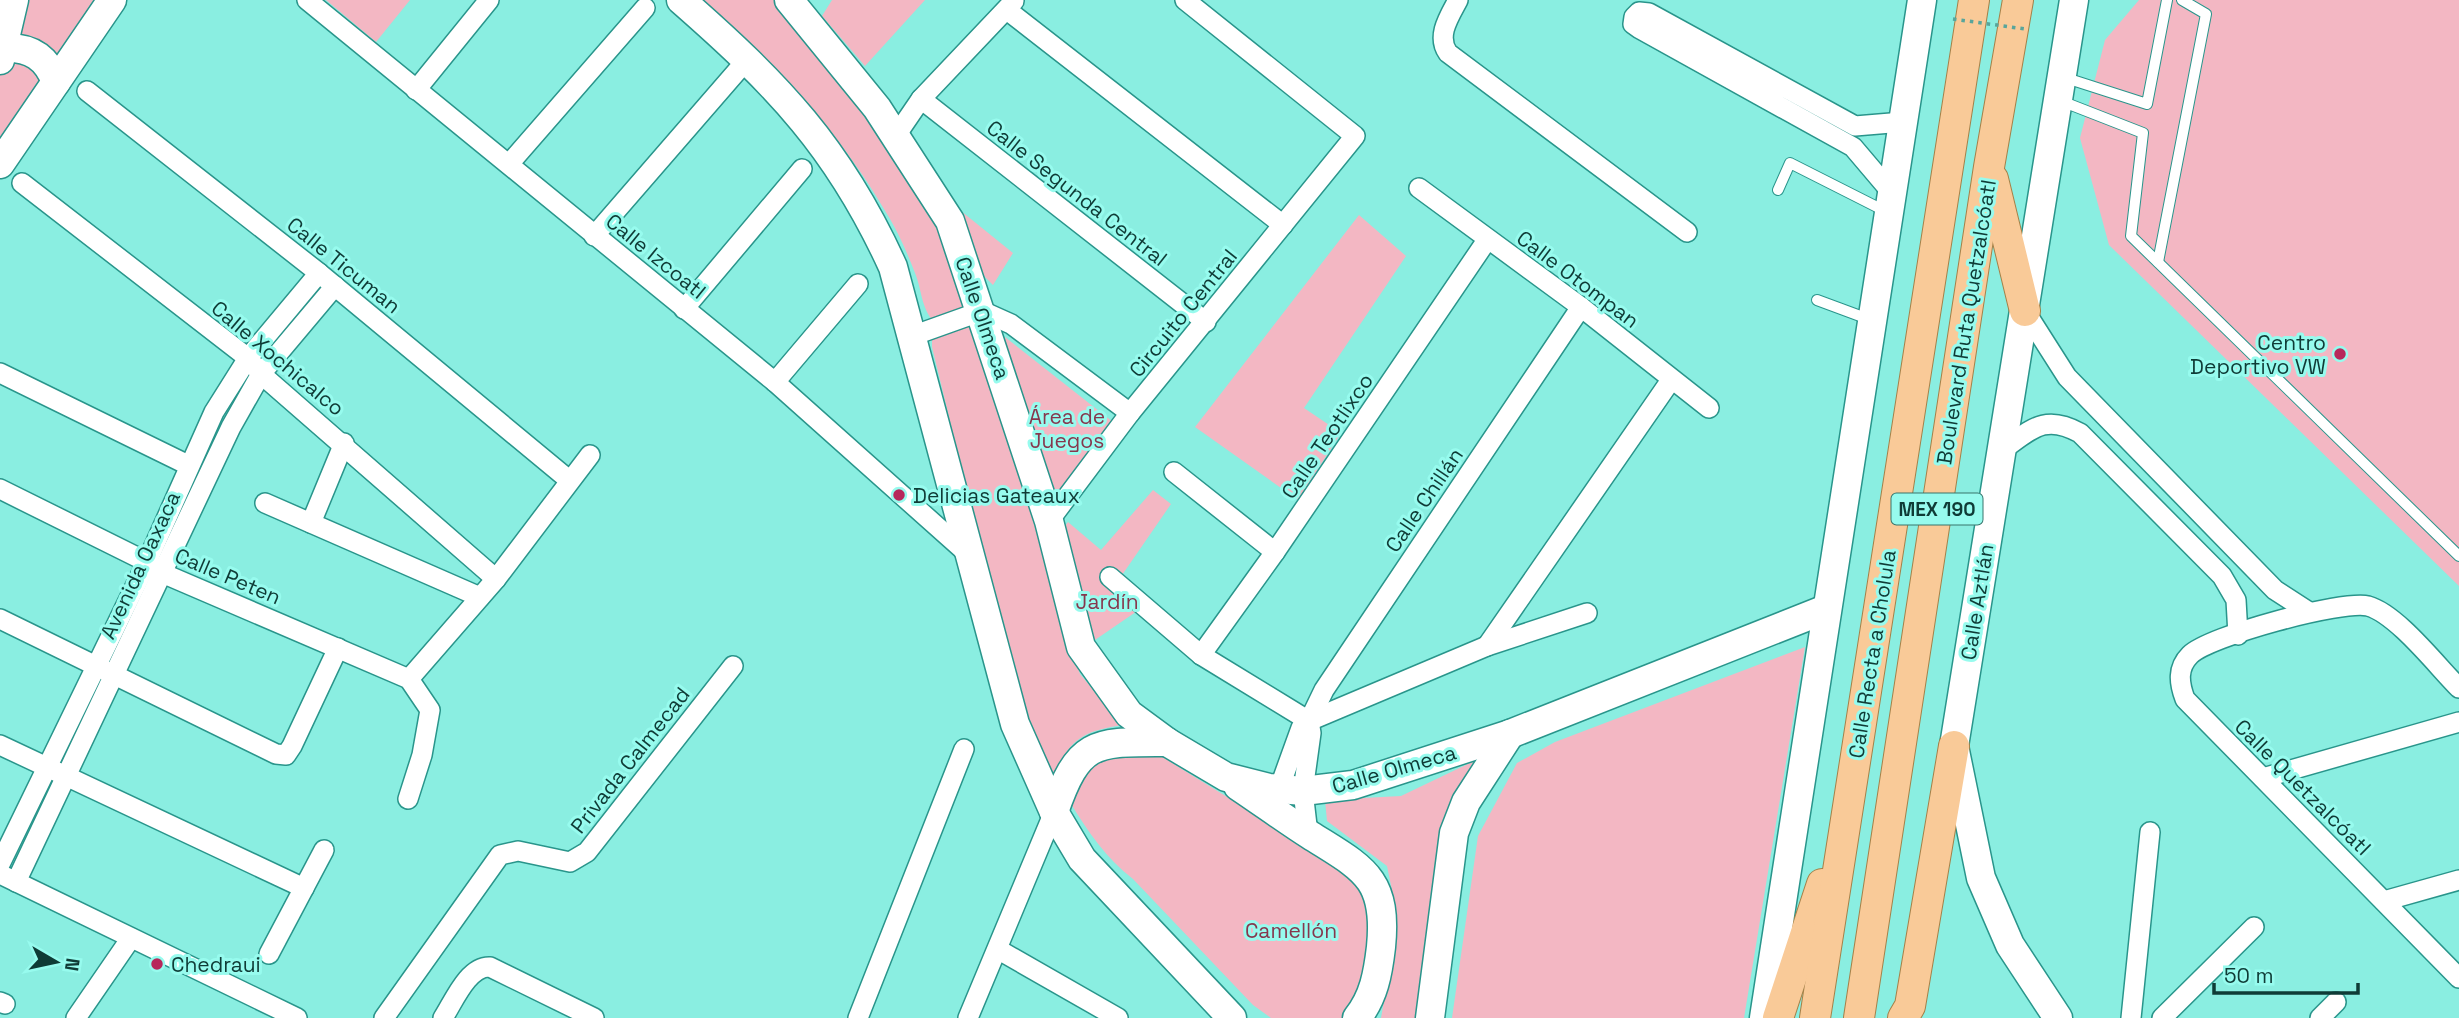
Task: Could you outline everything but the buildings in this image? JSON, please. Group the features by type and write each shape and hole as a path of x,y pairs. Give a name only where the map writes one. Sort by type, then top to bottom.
{"main road":[{"name":"Boulevard Ruta Quetzalcóatl","path":"1859,1018 1989,167 2018,0"},
{"name":"Calle Recta a Cholula","path":"1815,1018 1850,797 1964,10"},
{"path":"1989,167 2025,312"},
{"path":"1907,1014 1954,746"},
{"path":"1778,1018 1850,797"}],"street":[{"path":"14,0 2,54 32,51 43,58 56,82"},
{"path":"1,160 112,0"},
{"name":"Calle Izcoatl","path":"307,0 775,382 970,555"},
{"path":"416,90 489,0"},
{"path":"681,0 747,58 796,109 829,151 868,213 893,267 1015,724 1054,812 1082,859 1232,1018"},
{"name":"Calle Olmeca","path":"789,0 877,108 950,221 982,311 1049,522 1082,647 1129,714 1167,742 1226,777 1284,796 1353,785 1510,734 1826,609"},
{"name":"Circuito Central","path":"1049,522 1130,413 1354,136 1185,0"},
{"path":"1764,1018 1922,0"},
{"name":"Calle Aztlán","path":"2058,1018 2010,945 1981,878 1954,746 2074,0"},
{"path":"1455,1 1442,35 1442,44 1448,54 1688,233"},
{"path":"895,137 921,99 1010,5 1283,225"},
{"path":"509,164 645,8"},
{"path":"1891,203 1853,147 1640,29 1633,24 1634,17 1639,12 1649,13 1855,126 1903,122"},
{"path":"594,236 738,70"},
{"name":"Calle Ticuman","path":"87,91 319,273 569,480"},
{"name":"Calle Segunda Central","path":"921,99 1206,322"},
{"path":"684,309 802,169"},
{"name":"Calle Xochicalco","path":"22,183 248,358 261,374 344,443 496,579"},
{"name":"Calle Otompan","path":"1419,188 1581,307 1709,408"},
{"name":"Calle Teotlixco","path":"1201,654 1275,552 1487,240"},
{"name":"Avenida Oaxaca","path":"155,568 188,465 214,412 248,358 319,273"},
{"path":"775,382 858,284"},
{"name":"Avenida Oaxaca","path":"8,878 105,669 230,427 261,374 335,286"},
{"name":"Calle Chillán","path":"1284,796 1311,733 1309,720 1324,690 1581,307"},
{"path":"912,336 982,311 1011,324 1130,413"},
{"path":"2025,312 2067,377 2276,590 2309,612"},
{"path":"0,373 188,465"},
{"path":"1487,646 1671,380"},
{"path":"2001,452 2038,425 2066,425 2080,433 2214,567 2236,600 2238,635"},
{"path":"311,523 344,443"},
{"path":"408,799 422,755 430,710 409,679 496,579 590,454"},
{"path":"1174,472 1275,552"},
{"name":"Calle Peten","path":"0,489 155,568 409,679"},
{"path":"265,503 480,597"},
{"path":"2214,567 2235,547"},
{"path":"1111,578 1201,654 1309,720 1487,646 1587,613"},
{"name":"Calle Quetzalcóatl","path":"2459,688 2378,610 2358,605 2309,612 2238,635 2189,655 2183,664 2180,684 2185,699 2459,978"},
{"path":"0,620 276,754 286,755 338,648"},
{"name":"Privada Calmecad","path":"384,1018 500,855 518,851 570,862 587,852 733,666"},
{"path":"2263,778 2459,722"},
{"path":"1430,1018 1454,833 1466,802 1510,734"},
{"path":"968,1018 999,950 1065,780 1078,759 1092,747 1121,742 1167,742"},
{"path":"0,746 304,888"},
{"path":"858,1018 964,749"},
{"name":"Avenida Oaxaca","path":"0,864 56,772"},
{"path":"1284,796 1308,834 1355,861 1374,885 1380,903 1379,963 1368,1002 1357,1018"},
{"path":"2131,1018 2150,832"},
{"path":"269,954 324,850"},
{"path":"8,878 297,1018"},
{"path":"2384,901 2459,880"},
{"path":"2162,1018 2254,926"},
{"path":"76,1018 131,938"},
{"path":"999,950 1118,1018"},
{"path":"443,1018 473,972 481,967 490,967 594,1018"},
{"path":"2320,1018 2336,1002"}],"lane":[{"path":"2060,88 2147,104 2167,0"},
{"path":"2158,262 2206,14 2182,0"},
{"path":"2060,88 2143,133 2131,236 2459,556"},
{"path":"1778,190 1790,163 1891,203"},
{"path":"1816,300 1872,321"}],"path":[{"path":"1964,10 2025,29"}],"green space":[{"path":"26,0 101,0 57,61 19,40"},
{"path":"326,0 410,0 376,42"},
{"path":"697,0 782,0 951,233 974,306 934,322 924,305 915,273 897,232 871,188 828,128 753,47"},
{"path":"832,0 925,0 865,66 822,16"},
{"name":"Centro Deportivo VW","path":"2139,0 2459,0 2459,586 2109,245 2080,138 2105,40"},
{"path":"9,56 22,56 43,80 0,151 0,75"},
{"path":"948,197 961,211 1013,253 993,285 979,271"},
{"path":"1359,215 1406,256 1304,408 1341,433 1298,500 1195,427"},
{"path":"970,321 1016,439 1060,617 1080,674 1123,725 1089,733 1081,738 1067,751 1054,773 1040,754 1028,720 983,559 932,347 932,335"},
{"name":"Área de Juegos","path":"1005,337 1113,422 1058,492 1053,491 1003,339"},
{"name":"Jardín","path":"1153,490 1171,504 1120,578 1146,605 1092,642 1065,526 1068,522 1101,550"},
{"path":"1805,647 1744,1018 1452,1018 1478,836 1517,763 1555,742"},
{"name":"Camellón","path":"1108,748 1156,753 1347,871 1367,896 1372,928 1360,1004 1345,1018 1271,1018 1253,1005 1106,854 1071,804 1074,788"},
{"name":"Camellón","path":"1474,761 1447,826 1423,1018 1381,1018 1391,961 1395,905 1387,866 1327,821 1325,800 1401,796"}],"place":[{"name":"Centro Deportivo VW","path":"2340,354"},
{"name":"Delicias Gateaux","path":"899,495"},
{"name":"Chedraui","path":"157,964"}]}
